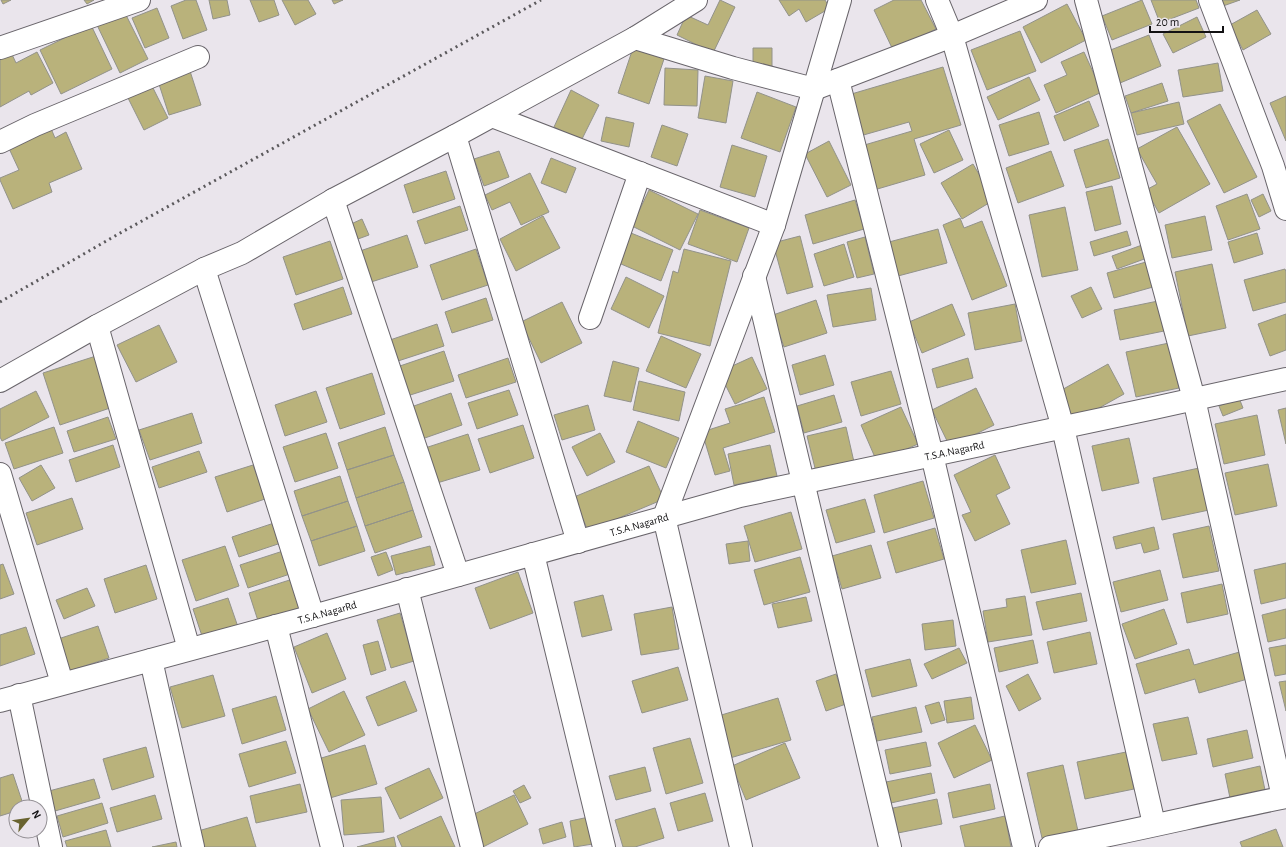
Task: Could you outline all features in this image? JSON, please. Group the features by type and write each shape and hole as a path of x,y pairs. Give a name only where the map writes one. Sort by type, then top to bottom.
{"street":[{"path":"0,48 139,0"},
{"path":"0,381 96,326 204,269 242,253 333,200 455,136 635,38 696,0"},
{"path":"741,847 664,517 774,225 840,0"},
{"path":"936,0 952,36 1063,428 1154,824"},
{"path":"635,38 733,68 814,89 952,36 1036,0"},
{"path":"1050,847 1284,797 1194,399 1086,0"},
{"path":"1210,0 1273,166 1286,209"},
{"path":"0,142 35,125 198,57"},
{"path":"838,80 932,455 1024,847"},
{"path":"492,116 774,225"},
{"path":"455,136 578,542"},
{"path":"590,318 640,173"},
{"path":"333,200 458,576"},
{"path":"204,269 314,616"},
{"path":"754,276 890,847"},
{"path":"96,326 189,649"},
{"name":"T.S.A.NagarRd","path":"9,698 314,616 740,496 1063,428 1286,378"},
{"path":"0,474 62,683"},
{"path":"534,554 604,847"},
{"path":"407,589 472,847"},
{"path":"276,626 332,847"},
{"path":"151,660 193,847"},
{"path":"9,698 51,847"}],"building":[{"path":"1,0 11,0 3,4"},
{"path":"84,0 94,0 87,4"},
{"path":"186,0 196,0 207,30 183,39 171,6"},
{"path":"209,0 227,0 230,15 213,19"},
{"path":"250,0 274,0 279,15 259,22"},
{"path":"282,0 308,0 316,14 295,25"},
{"path":"332,0 343,0 334,4"},
{"path":"720,0 735,7 713,53 677,35 686,15 708,25"},
{"path":"779,0 825,0 830,8 806,22 799,9 789,16"},
{"path":"894,0 921,0 936,29 893,50 874,10"},
{"path":"1142,0 1152,24 1112,40 1102,16"},
{"path":"1151,0 1196,0 1199,8 1160,23"},
{"path":"1221,0 1240,0 1223,6"},
{"path":"1067,4 1086,40 1041,63 1023,27"},
{"path":"157,8 169,38 145,48 132,18"},
{"path":"1257,10 1271,34 1243,50 1230,25"},
{"path":"124,11 148,59 120,73 97,25"},
{"path":"1197,17 1206,37 1173,53 1163,34"},
{"path":"91,25 112,69 61,94 40,50"},
{"path":"1020,31 1036,71 987,90 971,50"},
{"path":"1149,35 1161,66 1120,83 1108,51"},
{"path":"634,45 665,56 649,104 618,93"},
{"path":"9,48 16,63 37,52 53,83 31,95 29,91 0,107 0,53"},
{"path":"753,48 772,48 772,68 753,67"},
{"path":"1084,52 1102,92 1056,113 1044,85 1067,75 1061,62"},
{"path":"1218,63 1223,91 1183,97 1178,70"},
{"path":"943,67 961,125 914,139 925,175 874,190 861,146 912,131 909,122 860,136 848,95"},
{"path":"189,68 201,105 169,115 157,78"},
{"path":"665,68 698,70 697,106 664,105"},
{"path":"705,76 733,81 726,123 698,118"},
{"path":"1029,77 1040,100 998,120 987,97"},
{"path":"1162,83 1168,101 1131,113 1125,96"},
{"path":"151,84 168,118 144,130 127,96"},
{"path":"571,90 599,105 581,141 554,127"},
{"path":"757,92 796,107 780,152 741,138"},
{"path":"1286,96 1286,141 1270,103"},
{"path":"1089,101 1099,126 1064,141 1054,116"},
{"path":"1179,102 1184,124 1137,135 1131,113"},
{"path":"1220,104 1257,177 1224,193 1187,121"},
{"path":"1039,112 1049,144 1009,156 999,125"},
{"path":"606,117 634,123 629,147 601,141"},
{"path":"662,125 688,134 677,166 651,157"},
{"path":"50,126 55,138 66,132 82,169 49,183 52,192 13,209 0,178 19,170 6,142"},
{"path":"1177,127 1210,184 1159,213 1146,190 1157,184 1137,149"},
{"path":"949,130 963,160 934,173 920,144"},
{"path":"1108,139 1120,178 1086,188 1074,150"},
{"path":"829,141 851,185 827,197 805,154"},
{"path":"732,145 767,156 755,197 720,187"},
{"path":"499,151 509,177 484,186 474,159"},
{"path":"1051,151 1064,186 1018,203 1006,168"},
{"path":"551,158 576,168 566,193 541,183"},
{"path":"973,164 994,200 962,219 941,183"},
{"path":"446,171 455,199 413,213 404,185"},
{"path":"530,173 549,212 521,225 510,202 492,210 485,195"},
{"path":"1112,186 1121,224 1095,231 1086,192"},
{"path":"649,190 698,214 680,250 632,226"},
{"path":"1247,194 1260,229 1228,240 1216,206"},
{"path":"1263,194 1271,211 1259,217 1251,200"},
{"path":"855,200 864,229 813,244 805,215"},
{"path":"460,206 468,230 425,244 417,221"},
{"path":"1065,207 1078,270 1042,277 1029,215"},
{"path":"700,210 749,228 737,262 688,244"},
{"path":"543,216 560,248 516,271 500,239"},
{"path":"1205,216 1212,250 1172,258 1165,225"},
{"path":"960,218 964,228 982,221 1007,286 972,300 943,225"},
{"path":"362,219 369,235 358,239 351,224"},
{"path":"938,229 947,263 898,276 889,242"},
{"path":"626,231 673,250 661,281 614,261"},
{"path":"1127,231 1131,245 1094,256 1090,242"},
{"path":"1257,233 1263,254 1234,263 1228,242"},
{"path":"407,235 418,267 368,283 357,252"},
{"path":"800,236 813,287 787,294 773,243"},
{"path":"865,237 874,274 857,278 847,242"},
{"path":"330,241 343,279 296,295 283,257"},
{"path":"844,244 854,277 824,286 814,254"},
{"path":"1142,245 1147,258 1117,269 1112,256"},
{"path":"476,249 488,285 442,300 430,265"},
{"path":"684,249 731,261 710,346 658,333 673,271 678,273"},
{"path":"1146,262 1153,287 1114,298 1107,273"},
{"path":"1212,264 1226,328 1188,336 1175,272"},
{"path":"1285,269 1286,302 1253,311 1244,280"},
{"path":"626,277 664,296 649,328 611,309"},
{"path":"343,287 352,314 303,330 294,304"},
{"path":"1091,287 1102,309 1082,318 1071,296"},
{"path":"871,288 876,320 833,327 827,295"},
{"path":"486,298 493,320 452,333 445,312"},
{"path":"816,300 827,333 784,347 773,315"},
{"path":"1158,301 1164,331 1120,340 1114,310"},
{"path":"562,302 582,343 541,363 521,322"},
{"path":"952,304 965,335 922,353 909,322"},
{"path":"1015,304 1022,341 975,350 968,313"},
{"path":"1286,314 1286,350 1270,356 1258,324"},
{"path":"437,324 444,346 398,361 390,340"},
{"path":"159,325 177,362 136,382 117,345"},
{"path":"661,336 701,354 686,388 646,371"},
{"path":"1169,343 1179,388 1136,397 1126,352"},
{"path":"444,351 454,381 404,397 394,368"},
{"path":"825,355 834,385 800,395 792,365"},
{"path":"96,356 113,407 60,425 43,373"},
{"path":"752,357 767,389 735,404 719,372"},
{"path":"508,358 516,382 466,398 458,375"},
{"path":"968,358 973,378 937,388 932,369"},
{"path":"613,361 639,368 631,402 604,396"},
{"path":"1108,364 1124,394 1074,422 1058,392"},
{"path":"891,371 901,404 861,416 851,382"},
{"path":"372,373 385,414 340,429 326,388"},
{"path":"639,381 685,392 679,421 633,410"},
{"path":"976,388 994,425 950,447 932,410"},
{"path":"509,390 518,415 477,429 468,403"},
{"path":"36,391 49,417 2,441 0,437 0,409"},
{"path":"316,391 327,422 285,436 275,405"},
{"path":"451,393 462,425 422,439 411,407"},
{"path":"834,395 842,422 804,433 797,406"},
{"path":"764,397 775,432 723,448 730,471 715,475 702,432 730,423 725,409"},
{"path":"1239,398 1243,408 1223,416 1219,406"},
{"path":"588,405 595,430 562,440 554,415"},
{"path":"901,407 918,444 877,462 861,425"},
{"path":"1286,408 1286,444 1278,410"},
{"path":"192,413 202,443 150,460 139,430"},
{"path":"1257,415 1265,455 1224,464 1215,424"},
{"path":"108,417 116,439 74,452 67,431"},
{"path":"638,421 679,438 666,468 626,452"},
{"path":"523,425 534,458 490,473 478,439"},
{"path":"54,427 63,453 14,469 5,443"},
{"path":"385,427 394,455 347,470 338,443"},
{"path":"846,427 854,462 816,472 807,436"},
{"path":"326,433 338,468 295,482 283,447"},
{"path":"600,433 615,462 587,476 572,447"},
{"path":"468,434 480,470 437,483 425,448"},
{"path":"1129,438 1139,483 1102,491 1092,446"},
{"path":"113,445 120,467 76,482 69,460"},
{"path":"770,445 777,476 734,485 728,454"},
{"path":"199,451 207,472 159,488 152,467"},
{"path":"394,455 404,482 356,498 347,470"},
{"path":"995,455 1010,488 996,495 1010,524 975,541 962,515 971,512 954,475"},
{"path":"1268,464 1277,506 1235,515 1225,473"},
{"path":"41,465 55,488 32,501 19,478"},
{"path":"253,465 265,499 227,512 215,477"},
{"path":"649,466 664,499 588,531 574,497"},
{"path":"1199,468 1209,510 1162,520 1153,478"},
{"path":"340,476 348,501 302,516 294,491"},
{"path":"923,481 934,518 884,533 874,495"},
{"path":"404,482 413,510 365,526 356,498"},
{"path":"72,498 83,529 37,545 26,513"},
{"path":"865,499 875,532 836,543 826,510"},
{"path":"348,501 357,526 311,541 302,516"},
{"path":"413,510 422,537 375,553 365,526"},
{"path":"791,512 802,549 755,562 744,526"},
{"path":"277,522 284,542 239,557 232,537"},
{"path":"357,526 365,551 319,566 311,541"},
{"path":"1209,526 1219,571 1183,578 1173,534"},
{"path":"1154,527 1159,549 1144,553 1141,543 1116,549 1113,537"},
{"path":"935,528 944,559 896,573 887,542"},
{"path":"1066,540 1076,584 1031,593 1021,550"},
{"path":"748,541 750,561 729,564 726,544"},
{"path":"871,545 881,578 842,589 832,556"},
{"path":"225,546 239,586 196,601 182,560"},
{"path":"430,546 435,565 396,575 391,556"},
{"path":"283,551 290,574 248,588 240,565"},
{"path":"386,552 393,570 378,576 371,557"},
{"path":"800,557 810,592 764,605 754,570"},
{"path":"1286,563 1286,598 1261,604 1254,570"},
{"path":"3,564 14,594 0,599 0,565"},
{"path":"146,565 157,599 115,613 104,579"},
{"path":"1160,570 1168,600 1121,612 1113,582"},
{"path":"518,572 533,613 490,629 475,588"},
{"path":"299,577 310,611 260,627 249,593"},
{"path":"1222,584 1228,614 1187,623 1181,593"},
{"path":"87,588 95,606 64,619 56,600"},
{"path":"1081,593 1087,621 1043,630 1036,602"},
{"path":"603,595 612,630 582,637 574,602"},
{"path":"1025,596 1032,635 988,642 983,611 1007,607 1006,599"},
{"path":"806,597 812,621 778,628 772,604"},
{"path":"228,598 238,627 203,639 193,609"},
{"path":"672,607 679,649 641,655 634,614"},
{"path":"1164,609 1177,644 1135,659 1122,624"},
{"path":"1286,609 1286,638 1268,642 1262,615"},
{"path":"400,613 414,661 391,668 377,620"},
{"path":"953,620 956,646 925,650 922,624"},
{"path":"98,626 109,658 69,671 58,639"},
{"path":"26,627 35,654 0,666 0,635"},
{"path":"1090,632 1097,664 1054,673 1047,642"},
{"path":"327,633 346,679 312,693 294,647"},
{"path":"1033,640 1038,663 999,672 994,648"},
{"path":"378,641 386,670 371,675 363,645"},
{"path":"1286,645 1286,674 1275,676 1269,648"},
{"path":"959,648 967,663 932,679 924,664"},
{"path":"1189,649 1194,665 1243,651 1251,678 1199,693 1195,679 1145,694 1136,664"},
{"path":"910,659 917,686 872,697 865,670"},
{"path":"678,667 688,700 642,713 632,681"},
{"path":"836,674 846,704 826,711 816,681"},
{"path":"1028,674 1041,699 1019,711 1006,686"},
{"path":"213,675 225,716 182,728 170,687"},
{"path":"405,681 417,711 378,726 366,697"},
{"path":"1286,681 1286,711 1279,682"},
{"path":"344,691 365,735 329,752 308,709"},
{"path":"276,696 286,730 242,744 232,709"},
{"path":"971,697 974,719 947,723 944,701"},
{"path":"778,698 791,740 730,758 718,716"},
{"path":"939,702 945,720 931,724 925,706"},
{"path":"916,707 922,732 877,741 872,717"},
{"path":"1188,717 1197,754 1162,761 1153,724"},
{"path":"975,725 992,760 954,778 938,743"},
{"path":"1247,730 1253,758 1213,767 1207,739"},
{"path":"690,738 703,783 666,794 653,748"},
{"path":"286,741 296,773 249,787 239,754"},
{"path":"926,742 931,766 890,774 885,750"},
{"path":"785,743 800,778 746,800 732,766"},
{"path":"365,745 377,784 330,798 318,759"},
{"path":"146,747 154,777 112,790 103,759"},
{"path":"1126,752 1134,789 1085,799 1077,762"},
{"path":"1063,765 1078,831 1042,838 1027,773"},
{"path":"1260,766 1265,790 1230,798 1225,774"},
{"path":"645,767 651,791 616,800 609,776"},
{"path":"429,768 443,798 400,819 385,788"},
{"path":"931,773 935,793 891,803 886,782"},
{"path":"13,774 21,799 8,799 8,814 0,816 0,778"},
{"path":"94,779 100,798 55,811 49,791"},
{"path":"300,784 307,812 256,823 250,796"},
{"path":"990,784 995,809 953,818 948,793"},
{"path":"524,785 531,798 520,803 513,791"},
{"path":"705,793 713,821 678,831 670,803"},
{"path":"155,795 162,819 117,832 110,808"},
{"path":"514,795 528,824 483,847 468,817"},
{"path":"381,797 384,832 344,835 341,800"},
{"path":"937,799 942,824 898,833 893,808"},
{"path":"102,803 108,823 63,837 57,816"},
{"path":"655,808 664,838 635,847 623,847 615,820"},
{"path":"441,816 455,847 402,847 397,836"},
{"path":"1005,816 1011,847 965,847 960,826"},
{"path":"247,817 256,847 203,847 198,831"},
{"path":"589,817 593,844 574,847 570,821"},
{"path":"562,822 566,837 543,844 539,829"},
{"path":"1276,829 1283,847 1242,847 1240,842"},
{"path":"106,830 111,847 67,847 65,841"},
{"path":"394,837 396,847 357,847"},
{"path":"176,842 177,847 152,847"}],"railway":[{"path":"0,302 122,232 541,0"}]}
